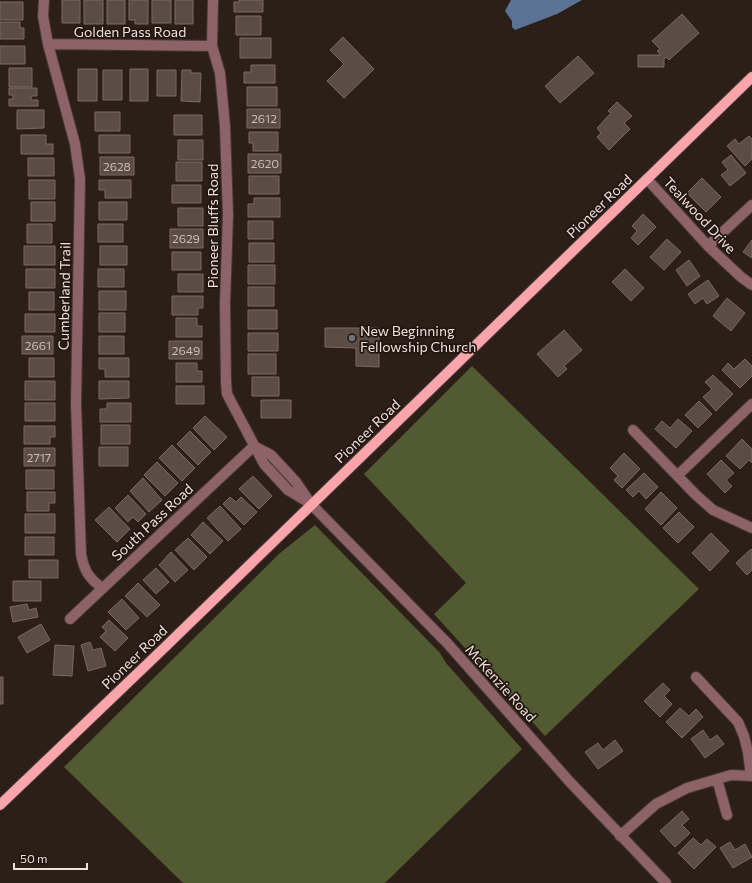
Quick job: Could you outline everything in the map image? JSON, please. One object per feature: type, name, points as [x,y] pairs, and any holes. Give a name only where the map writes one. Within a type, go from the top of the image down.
[{"type":"main road","name":"Pioneer Road","points":[[0,805],[752,78]]},
{"type":"street","name":"Cumberland Trail","points":[[44,0],[43,16],[48,44],[75,144],[80,179],[76,403],[81,554],[87,575],[102,588]]},
{"type":"street","name":"Pioneer Bluffs Road","points":[[213,0],[212,46],[220,73],[225,126],[228,215],[225,304],[226,382],[228,394],[231,404],[264,464],[288,490],[311,504]]},
{"type":"street","name":"Golden Pass Road","points":[[48,44],[212,46]]},
{"type":"street","name":"Tealwood Drive","points":[[647,179],[708,246],[740,278],[752,285]]},
{"type":"street","points":[[708,246],[752,205]]},
{"type":"street","points":[[678,475],[752,404]]},
{"type":"street","points":[[633,430],[696,495],[714,510],[752,528]]},
{"type":"street","name":"South Pass Road","points":[[70,619],[254,446]]},
{"type":"street","name":"McKenzie Road","points":[[311,504],[448,644],[568,781],[666,883]]},
{"type":"street","points":[[620,836],[656,804],[687,788],[731,775],[751,776],[748,752],[744,736],[738,722],[696,677]]},
{"type":"street","points":[[717,779],[727,815]]},
{"type":"green space","points":[[472,366],[699,589],[545,736],[434,614],[466,583],[364,474]]},
{"type":"green space","points":[[315,525],[440,653],[446,663],[522,749],[385,883],[183,883],[64,767],[280,553]]},
{"type":"water","points":[[511,0],[582,0],[557,14],[515,30],[512,27],[512,21],[505,11]]},
{"type":"building","points":[[62,0],[80,0],[80,23],[62,23]]},
{"type":"building","points":[[84,0],[103,0],[103,24],[84,24]]},
{"type":"building","points":[[107,0],[125,0],[125,24],[107,24]]},
{"type":"building","points":[[129,0],[148,0],[148,24],[135,24],[135,20],[129,20]]},
{"type":"building","points":[[152,0],[171,0],[171,23],[152,23]]},
{"type":"building","points":[[175,0],[193,0],[193,24],[175,24]]},
{"type":"building","points":[[239,0],[263,0],[263,12],[234,12],[234,2],[239,2]]},
{"type":"building","points":[[0,2],[23,2],[23,20],[0,20]]},
{"type":"building","points":[[682,14],[699,33],[669,60],[666,57],[664,59],[664,67],[638,67],[638,55],[661,55],[657,51],[660,49],[652,41]]},
{"type":"building","points":[[236,16],[261,16],[261,35],[236,35]]},
{"type":"building","points":[[0,22],[20,22],[20,28],[24,28],[24,39],[0,39]]},
{"type":"building","points":[[343,37],[374,69],[344,98],[327,81],[344,64],[330,50]]},
{"type":"building","points":[[240,38],[271,38],[271,58],[240,58]]},
{"type":"building","points":[[0,46],[25,46],[25,64],[0,64]]},
{"type":"building","points":[[578,56],[594,73],[560,103],[545,86]]},
{"type":"building","points":[[251,65],[275,65],[275,83],[244,83],[244,72],[251,72]]},
{"type":"building","points":[[9,68],[32,68],[32,87],[9,87]]},
{"type":"building","points":[[78,69],[97,69],[97,101],[78,101]]},
{"type":"building","points":[[130,69],[148,69],[148,101],[130,101]]},
{"type":"building","points":[[103,70],[122,70],[122,100],[103,100]]},
{"type":"building","points":[[157,70],[176,70],[176,96],[157,96]]},
{"type":"building","points":[[182,70],[191,70],[191,73],[201,73],[200,102],[181,101]]},
{"type":"building","points":[[247,87],[277,87],[277,106],[247,106]]},
{"type":"building","points":[[9,88],[37,88],[37,96],[31,96],[31,100],[38,100],[38,106],[9,106],[9,99],[13,99],[13,95],[9,95]]},
{"type":"building","points":[[617,102],[632,116],[624,123],[630,129],[609,150],[597,137],[601,133],[597,128],[611,113],[608,111]]},
{"type":"building","points":[[247,109],[280,109],[280,128],[247,128]]},
{"type":"building","points":[[17,110],[44,110],[44,128],[17,129]]},
{"type":"building","points":[[95,112],[120,112],[120,131],[95,131]]},
{"type":"building","points":[[174,115],[202,115],[202,135],[174,135]]},
{"type":"building","points":[[249,132],[278,132],[278,151],[253,151],[253,143],[249,143]]},
{"type":"building","points":[[21,135],[46,135],[46,144],[53,144],[53,154],[21,154]]},
{"type":"building","points":[[99,135],[130,135],[130,153],[99,153]]},
{"type":"building","points":[[749,136],[752,139],[752,159],[745,166],[727,146],[735,139],[739,144]]},
{"type":"building","points":[[178,140],[203,140],[203,160],[178,160]]},
{"type":"building","points":[[248,154],[281,154],[281,173],[248,173]]},
{"type":"building","points":[[731,155],[746,173],[730,186],[721,175],[728,170],[722,162]]},
{"type":"building","points":[[100,157],[134,157],[134,175],[100,175]]},
{"type":"building","points":[[28,158],[54,158],[54,176],[28,176]]},
{"type":"building","points":[[176,162],[202,162],[202,181],[176,181]]},
{"type":"building","points":[[249,176],[279,176],[279,194],[249,194]]},
{"type":"building","points":[[702,178],[721,197],[706,212],[687,193]]},
{"type":"building","points":[[29,180],[55,180],[55,199],[29,199]]},
{"type":"building","points":[[99,180],[131,180],[131,198],[105,198],[105,190],[99,190]]},
{"type":"building","points":[[172,185],[201,185],[201,203],[172,203]]},
{"type":"building","points":[[254,198],[280,198],[280,217],[248,217],[248,204],[254,204]]},
{"type":"building","points":[[31,202],[55,202],[55,221],[31,221]]},
{"type":"building","points":[[99,202],[127,202],[127,220],[99,220]]},
{"type":"building","points":[[178,208],[203,208],[203,226],[178,226]]},
{"type":"building","points":[[643,214],[656,227],[638,245],[631,238],[637,231],[632,226]]},
{"type":"building","points":[[248,221],[273,221],[273,239],[248,239]]},
{"type":"building","points":[[27,224],[52,224],[52,243],[27,243]]},
{"type":"building","points":[[98,224],[123,224],[123,242],[98,242]]},
{"type":"building","points":[[170,229],[203,229],[203,248],[170,248]]},
{"type":"building","points":[[667,239],[681,252],[664,270],[650,257]]},
{"type":"building","points":[[752,240],[752,258],[743,252]]},
{"type":"building","points":[[249,243],[274,243],[274,262],[249,262]]},
{"type":"building","points":[[24,246],[55,246],[55,265],[24,265]]},
{"type":"building","points":[[100,246],[127,246],[127,265],[100,265]]},
{"type":"building","points":[[172,252],[201,252],[201,270],[172,270]]},
{"type":"building","points":[[689,260],[700,276],[687,286],[676,270]]},
{"type":"building","points":[[248,265],[275,265],[275,284],[248,284]]},
{"type":"building","points":[[26,269],[55,269],[55,288],[26,288]]},
{"type":"building","points":[[98,269],[124,269],[124,287],[98,287]]},
{"type":"building","points":[[625,269],[644,288],[631,301],[612,282]]},
{"type":"building","points":[[178,274],[203,274],[203,292],[178,292]]},
{"type":"building","points":[[708,280],[719,296],[707,304],[703,298],[695,304],[688,294]]},
{"type":"building","points":[[248,287],[274,287],[274,306],[248,306]]},
{"type":"building","points":[[99,291],[126,291],[126,310],[99,310]]},
{"type":"building","points":[[29,292],[54,292],[54,310],[29,310]]},
{"type":"building","points":[[172,296],[203,296],[203,308],[198,308],[198,315],[172,315]]},
{"type":"building","points":[[727,298],[745,313],[731,331],[713,316]]},
{"type":"building","points":[[248,310],[277,310],[277,329],[248,329]]},
{"type":"building","points":[[99,313],[125,313],[125,332],[99,332]]},
{"type":"building","points":[[25,314],[55,314],[55,332],[25,332]]},
{"type":"building","points":[[176,318],[197,318],[197,326],[202,326],[202,337],[176,337]]},
{"type":"building","name":"New Beginning Fellowship Church","points":[[325,328],[379,328],[379,367],[356,366],[356,348],[325,347]]},
{"type":"building","points":[[564,330],[582,350],[564,366],[567,369],[558,377],[537,354]]},
{"type":"building","points":[[248,333],[278,333],[278,351],[248,351]]},
{"type":"building","points":[[22,336],[53,336],[53,354],[22,354]]},
{"type":"building","points":[[99,336],[124,336],[124,354],[99,354]]},
{"type":"building","points":[[169,341],[202,341],[202,359],[169,359]]},
{"type":"building","points":[[248,354],[276,354],[276,374],[248,374]]},
{"type":"building","points":[[29,358],[54,358],[54,377],[29,377]]},
{"type":"building","points":[[99,358],[129,358],[129,377],[105,377],[105,369],[99,369]]},
{"type":"building","points":[[745,359],[752,366],[752,376],[740,388],[722,370],[728,363],[734,369]]},
{"type":"building","points":[[176,363],[197,363],[197,371],[202,371],[202,382],[176,382]]},
{"type":"building","points":[[713,375],[733,394],[716,411],[703,397],[712,389],[705,382]]},
{"type":"building","points":[[252,377],[279,377],[279,396],[252,396]]},
{"type":"building","points":[[25,381],[55,381],[55,400],[25,400]]},
{"type":"building","points":[[99,381],[129,381],[129,398],[99,399]]},
{"type":"building","points":[[176,386],[204,386],[204,404],[176,404]]},
{"type":"building","points":[[261,400],[291,400],[291,418],[261,418]]},
{"type":"building","points":[[699,401],[712,414],[698,428],[685,415]]},
{"type":"building","points":[[25,403],[55,403],[55,421],[25,421]]},
{"type":"building","points":[[107,403],[131,403],[131,422],[100,422],[100,409],[107,409]]},
{"type":"building","points":[[205,416],[227,437],[214,450],[193,428]]},
{"type":"building","points":[[678,419],[692,431],[676,448],[655,429],[662,421],[670,428]]},
{"type":"building","points":[[101,425],[130,425],[130,444],[101,444]]},
{"type":"building","points":[[24,426],[55,426],[55,437],[50,437],[50,444],[24,444]]},
{"type":"building","points":[[190,431],[211,452],[198,465],[177,444]]},
{"type":"building","points":[[742,439],[752,449],[752,463],[749,460],[740,469],[726,456]]},
{"type":"building","points":[[172,445],[195,468],[182,481],[159,458]]},
{"type":"building","points":[[99,447],[128,447],[128,466],[99,466]]},
{"type":"building","points":[[24,448],[55,448],[55,466],[24,466]]},
{"type":"building","points":[[624,453],[640,469],[622,488],[614,480],[618,476],[610,468]]},
{"type":"building","points":[[721,460],[734,473],[726,480],[732,486],[725,493],[707,474]]},
{"type":"building","points":[[157,462],[178,483],[165,496],[144,475]]},
{"type":"building","points":[[26,470],[54,470],[54,489],[26,489]]},
{"type":"building","points":[[644,473],[658,487],[646,499],[639,491],[633,497],[626,490]]},
{"type":"building","points":[[253,476],[272,496],[259,509],[239,489]]},
{"type":"building","points":[[143,478],[162,500],[149,512],[130,491]]},
{"type":"building","points":[[27,492],[55,492],[55,503],[49,503],[49,511],[27,511]]},
{"type":"building","points":[[661,492],[677,508],[661,525],[645,509]]},
{"type":"building","points":[[128,495],[146,514],[138,522],[133,517],[128,522],[115,508]]},
{"type":"building","points":[[230,497],[236,502],[241,497],[257,512],[244,525],[223,504]]},
{"type":"building","points":[[220,506],[241,529],[228,541],[207,518]]},
{"type":"building","points":[[109,507],[130,529],[117,542],[95,520]]},
{"type":"building","points":[[679,512],[694,527],[678,543],[663,528]]},
{"type":"building","points":[[25,514],[55,514],[55,533],[25,533]]},
{"type":"building","points":[[203,522],[223,541],[210,554],[191,535]]},
{"type":"building","points":[[711,533],[729,551],[710,571],[692,553]]},
{"type":"building","points":[[25,537],[54,537],[54,555],[25,555]]},
{"type":"building","points":[[188,538],[207,557],[194,570],[175,550]]},
{"type":"building","points":[[751,549],[752,570],[747,575],[736,563]]},
{"type":"building","points":[[171,552],[188,570],[175,582],[159,565]]},
{"type":"building","points":[[29,560],[58,560],[58,578],[29,578]]},
{"type":"building","points":[[156,568],[169,582],[156,594],[143,580]]},
{"type":"building","points":[[13,581],[41,581],[41,601],[13,601]]},
{"type":"building","points":[[138,583],[160,605],[147,617],[125,596]]},
{"type":"building","points":[[122,599],[139,618],[126,630],[108,612]]},
{"type":"building","points":[[27,604],[29,610],[36,608],[38,617],[13,622],[10,607]]},
{"type":"building","points":[[109,620],[128,638],[115,651],[100,637],[106,631],[102,627]]},
{"type":"building","points":[[41,624],[50,640],[27,653],[18,637]]},
{"type":"building","points":[[90,642],[93,650],[101,648],[106,666],[88,671],[81,645]]},
{"type":"building","points":[[55,645],[74,646],[72,676],[53,675]]},
{"type":"building","points":[[0,677],[3,677],[3,704],[0,704]]},
{"type":"building","points":[[663,683],[670,690],[664,696],[672,704],[660,717],[644,701]]},
{"type":"building","points":[[680,708],[689,716],[696,709],[703,717],[682,738],[666,722]]},
{"type":"building","points":[[703,730],[710,740],[717,735],[724,744],[705,758],[691,739]]},
{"type":"building","points":[[615,740],[623,751],[598,769],[585,752],[598,743],[603,750]]},
{"type":"building","points":[[682,811],[689,819],[682,825],[690,833],[675,847],[660,831]]},
{"type":"building","points":[[693,838],[701,845],[707,839],[716,847],[694,869],[678,853]]},
{"type":"building","points":[[730,842],[735,850],[745,844],[752,857],[733,868],[720,848]]},
{"type":"place","name":"New Beginning Fellowship Church","points":[[352,338]]}]
